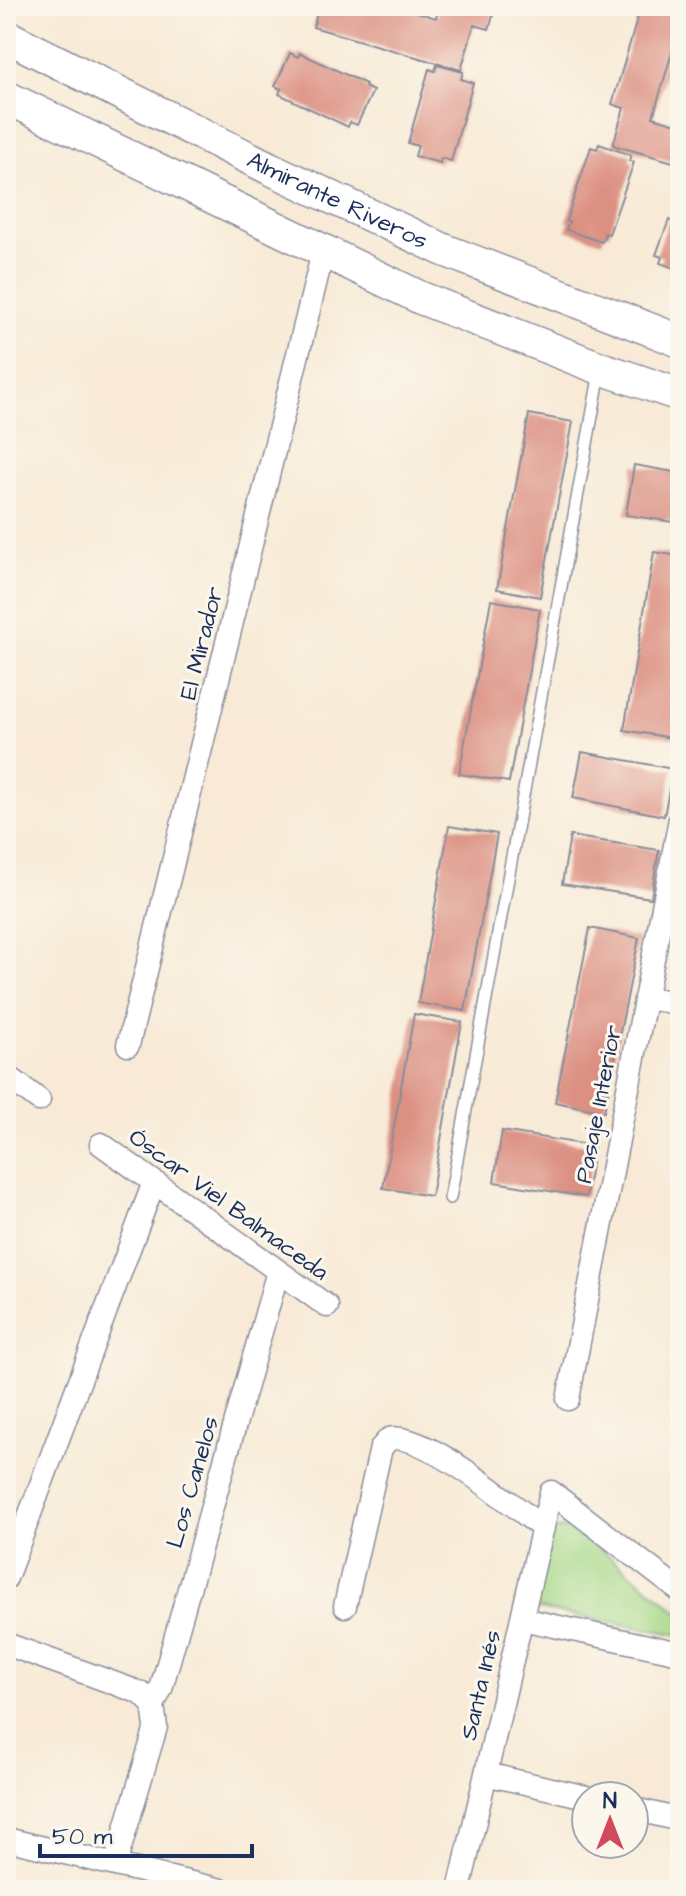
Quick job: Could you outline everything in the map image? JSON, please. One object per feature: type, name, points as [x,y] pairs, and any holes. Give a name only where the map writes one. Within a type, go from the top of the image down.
[{"type":"main road","name":"Almirante Riveros","points":[[6,36],[269,168],[444,250],[680,341]]},
{"type":"main road","points":[[6,97],[323,252],[444,307],[600,368],[674,393],[680,351]]},
{"type":"main road","points":[[230,207],[243,204],[269,168]]},
{"type":"street","name":"El Mirador","points":[[128,1045],[323,252]]},
{"type":"street","name":"Pasaje Interior","points":[[568,1399],[680,819]]},
{"type":"street","points":[[645,998],[680,1003]]},
{"type":"street","points":[[6,1075],[39,1100]]},
{"type":"street","name":"Óscar Viel Balmaceda","points":[[101,1144],[327,1306]]},
{"type":"street","points":[[6,1578],[154,1182]]},
{"type":"street","name":"Los Canelos","points":[[115,1865],[156,1727],[153,1705],[163,1680],[278,1271]]},
{"type":"street","points":[[345,1606],[381,1448],[389,1439],[403,1438],[460,1467],[543,1528]]},
{"type":"street","name":"Santa Inés","points":[[459,1890],[551,1492],[680,1591]]},
{"type":"street","points":[[522,1619],[680,1653]]},
{"type":"street","points":[[6,1644],[141,1693],[153,1705]]},
{"type":"street","points":[[486,1774],[570,1793]]},
{"type":"street","points":[[650,1813],[680,1820]]},
{"type":"street","points":[[6,1839],[221,1890]]},
{"type":"lane","points":[[450,1198],[600,368]]},
{"type":"green space","points":[[574,1528],[680,1613],[680,1635],[534,1608],[551,1529]]},
{"type":"building","points":[[319,6],[396,6],[436,18],[440,6],[496,6],[489,29],[474,25],[461,70],[313,27]]},
{"type":"building","points":[[641,6],[680,6],[680,25],[653,117],[680,125],[680,164],[613,145],[624,108],[612,104]]},
{"type":"building","points":[[290,53],[298,57],[300,53],[366,84],[365,87],[373,91],[357,125],[350,122],[348,127],[279,94],[281,89],[275,86]]},
{"type":"building","points":[[437,65],[463,72],[461,79],[473,83],[451,161],[441,158],[440,163],[415,156],[418,146],[408,143],[429,69],[435,71]]},
{"type":"building","points":[[599,144],[631,155],[629,161],[634,162],[609,234],[605,233],[602,242],[566,230],[569,222],[566,221],[591,147],[597,149]]},
{"type":"building","points":[[677,219],[680,220],[680,270],[660,263],[662,257],[656,255],[669,220],[676,223]]},
{"type":"building","points":[[529,414],[573,422],[540,597],[497,589]]},
{"type":"building","points":[[634,465],[680,473],[680,523],[626,515]]},
{"type":"building","points":[[654,552],[680,556],[678,739],[624,730]]},
{"type":"building","points":[[491,600],[540,609],[509,782],[459,774]]},
{"type":"building","points":[[582,752],[673,769],[664,816],[573,798]]},
{"type":"building","points":[[449,826],[497,834],[465,1011],[418,1003]]},
{"type":"building","points":[[570,836],[659,850],[651,898],[562,884]]},
{"type":"building","points":[[590,928],[639,938],[604,1112],[555,1102]]},
{"type":"building","points":[[414,1014],[462,1022],[431,1196],[383,1188]]},
{"type":"building","points":[[502,1131],[594,1146],[586,1197],[494,1182]]}]
